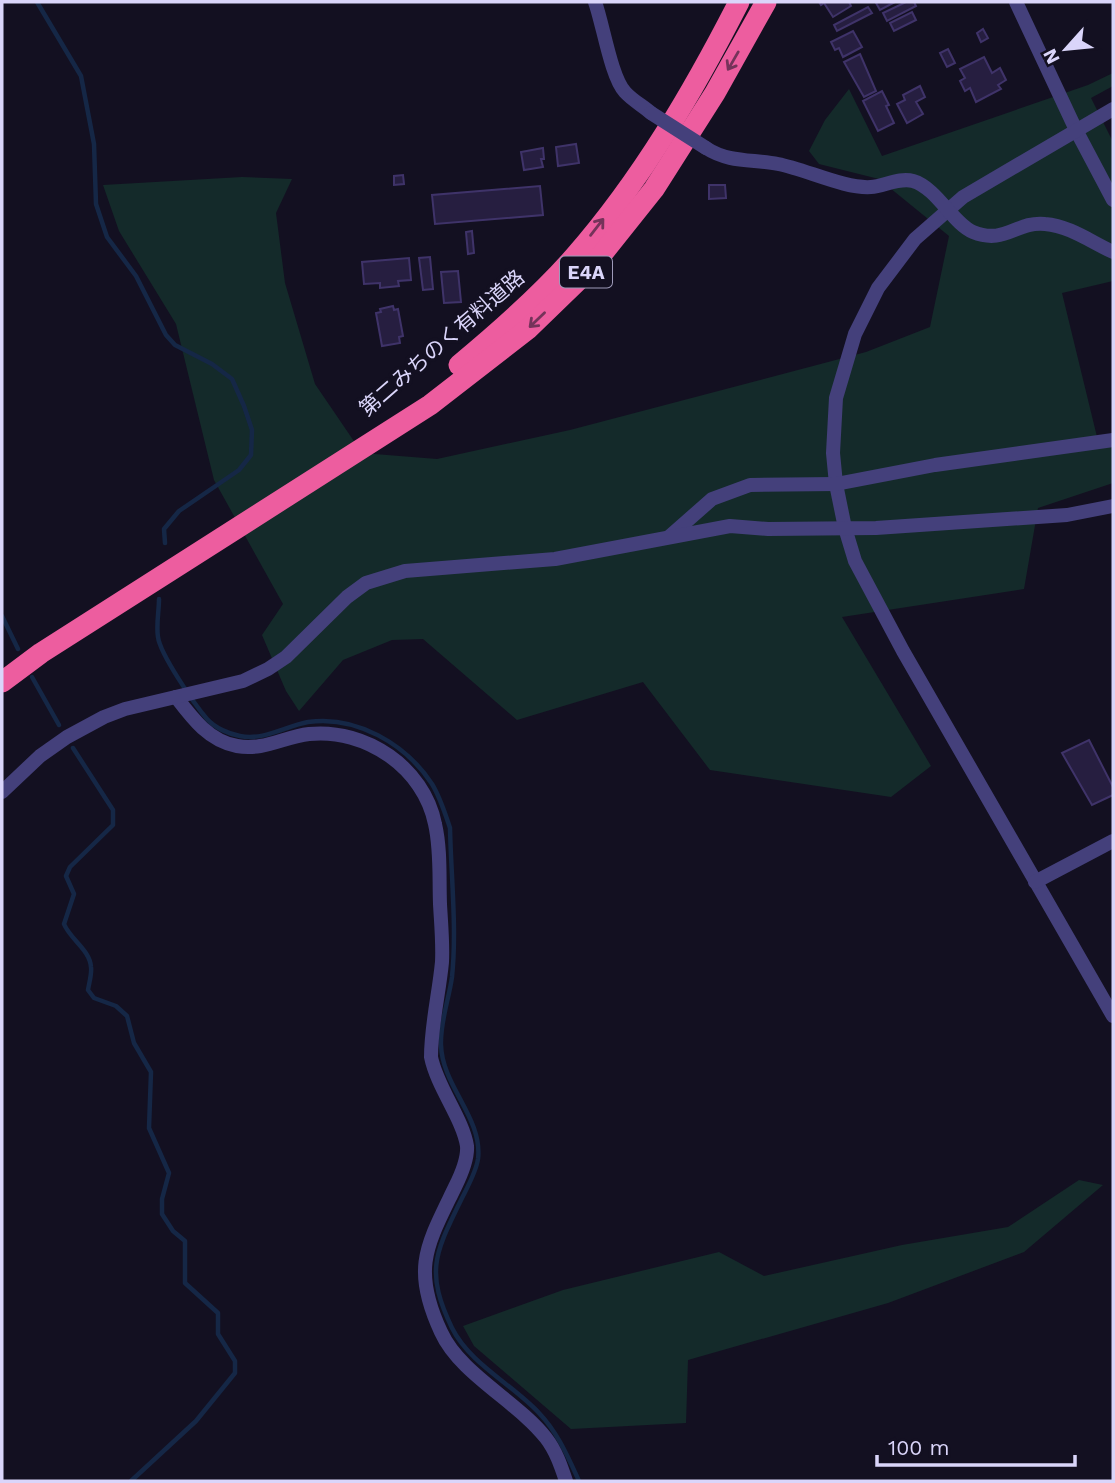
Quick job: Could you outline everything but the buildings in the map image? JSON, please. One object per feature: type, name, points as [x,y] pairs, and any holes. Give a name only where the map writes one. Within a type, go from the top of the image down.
[{"type":"highway","name":"第二みちのく有料道路","points":[[330,470],[505,326],[575,255],[640,174],[700,77],[739,2]]},
{"type":"highway","name":"第二みちのく有料道路","points":[[2,682],[53,646],[441,397],[528,329],[591,268],[654,189],[715,93],[766,2]]},
{"type":"street","points":[[595,2],[603,22],[616,76],[624,91],[651,113],[719,156],[778,164],[871,187],[912,180],[929,190],[971,232],[996,238],[1019,228],[1044,224],[1087,237],[1113,252]]},
{"type":"street","points":[[1016,2],[1076,130],[1113,200]]},
{"type":"street","points":[[1113,109],[963,197],[915,239],[886,278],[855,334],[836,398],[833,453],[836,484],[855,561],[903,651],[1113,1016]]},
{"type":"street","points":[[669,537],[712,499],[750,485],[836,484],[935,465],[1113,440]]},
{"type":"street","points":[[2,792],[40,756],[92,723],[125,709],[243,681],[277,663],[334,608],[366,583],[405,571],[555,559],[730,526],[768,529],[876,528],[1067,515],[1113,506]]},
{"type":"street","points":[[179,697],[190,716],[206,731],[221,741],[236,746],[254,748],[310,734],[331,734],[370,744],[405,769],[430,806],[436,825],[438,849],[442,961],[430,1057],[467,1147],[460,1178],[428,1243],[424,1282],[441,1332],[451,1351],[542,1433],[555,1452],[566,1481]]},
{"type":"street","points":[[1035,882],[1113,841]]},
{"type":"green space","points":[[1113,73],[1113,86],[1091,98],[1113,142],[1113,281],[1062,293],[1098,441],[1113,439],[1113,483],[1038,508],[1024,589],[842,617],[931,766],[891,797],[710,770],[643,682],[517,720],[423,639],[392,640],[343,660],[299,711],[286,691],[262,635],[283,604],[214,480],[176,324],[119,231],[103,185],[242,177],[292,179],[276,213],[285,283],[315,384],[362,453],[437,459],[570,430],[866,352],[930,327],[949,236],[879,179],[819,164],[809,151],[825,120],[849,89],[882,156],[1088,85]]},
{"type":"green space","points":[[1079,1180],[1103,1185],[1024,1252],[888,1303],[688,1360],[686,1423],[571,1429],[474,1346],[463,1326],[563,1290],[719,1252],[764,1276],[902,1245],[1008,1227]]},
{"type":"waterway","points":[[37,2],[81,76],[94,144],[96,204],[107,237],[136,276],[166,335],[175,345],[212,364],[232,379],[252,430],[251,455],[239,470],[179,511],[164,529],[165,543]]},
{"type":"waterway","points":[[159,599],[157,628],[160,645],[187,691],[214,725],[231,734],[249,737],[266,735],[308,722],[344,723],[361,728],[378,735],[408,756],[437,794],[450,828],[454,921],[452,977],[443,1019],[441,1045],[448,1074],[469,1116],[478,1144],[474,1174],[440,1248],[436,1276],[438,1291],[443,1308],[460,1341],[480,1363],[528,1402],[546,1421],[579,1481]]},
{"type":"waterway","points":[[2,616],[18,649]]},
{"type":"waterway","points":[[32,677],[59,725]]},
{"type":"waterway","points":[[73,748],[113,810],[113,825],[70,867],[66,876],[74,894],[64,924],[90,961],[88,990],[94,998],[116,1006],[127,1016],[134,1043],[151,1072],[149,1128],[169,1173],[162,1199],[162,1214],[173,1231],[185,1241],[185,1283],[218,1313],[218,1334],[235,1361],[235,1373],[196,1421],[131,1481]]}]
